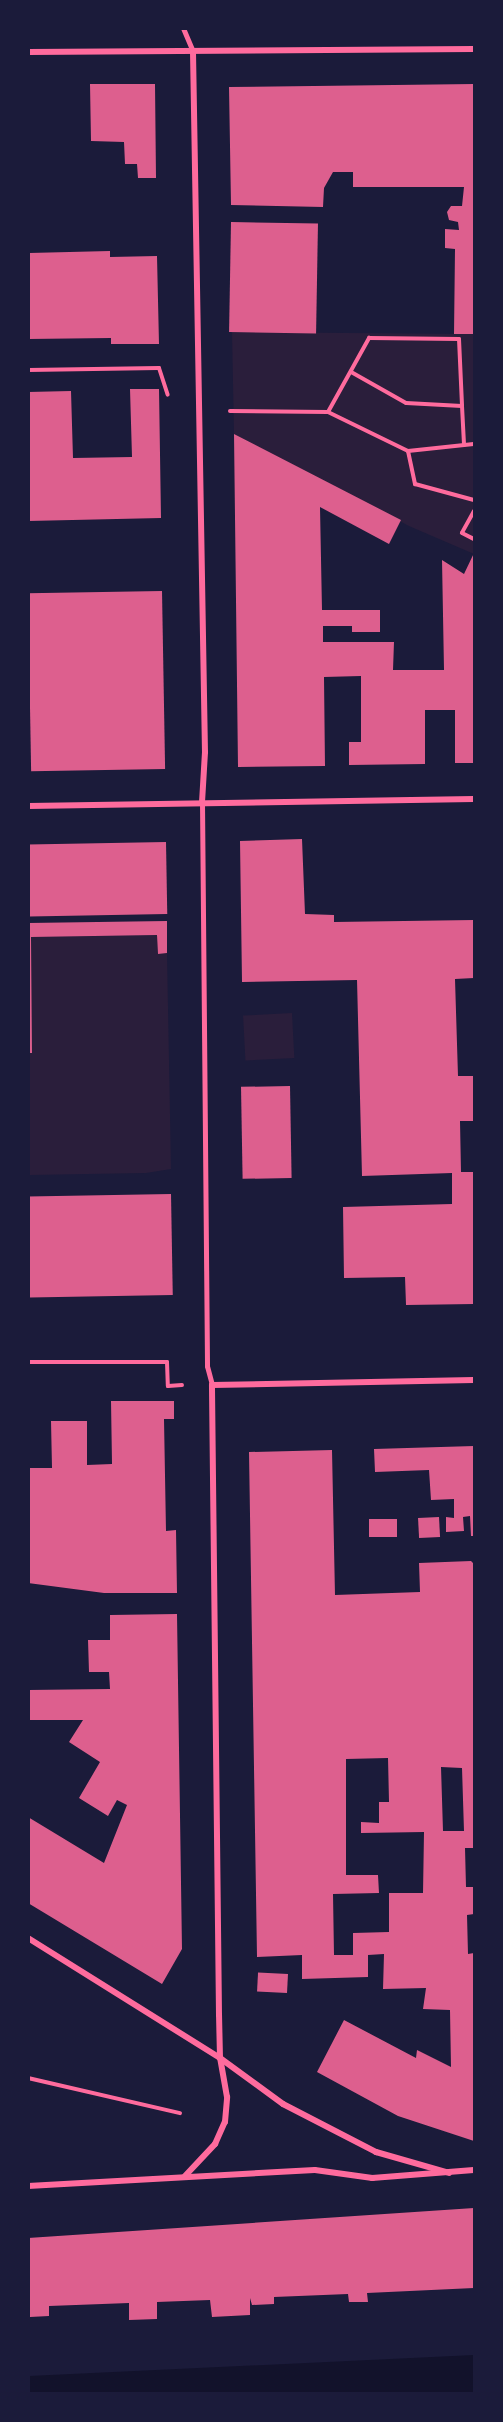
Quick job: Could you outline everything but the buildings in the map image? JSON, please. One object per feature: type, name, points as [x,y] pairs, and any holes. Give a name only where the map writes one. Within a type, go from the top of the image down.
[{"type":"street","points":[[183,28],[193,52],[205,752],[202,802],[207,1355],[212,1385],[220,2058],[227,2097],[225,2121],[215,2144],[185,2176]]},
{"type":"street","points":[[28,52],[474,49]]},
{"type":"street","points":[[28,806],[474,799]]},
{"type":"street","points":[[212,1385],[474,1380]]},
{"type":"street","points":[[28,1938],[220,2058],[283,2104],[376,2152],[449,2173]]},
{"type":"street","points":[[28,2186],[315,2170],[372,2178],[474,2170]]},
{"type":"path","points":[[328,412],[369,338],[459,339],[464,445]]},
{"type":"path","points":[[28,370],[159,368],[169,400]]},
{"type":"path","points":[[351,372],[406,403],[462,406]]},
{"type":"path","points":[[229,411],[328,412],[408,451],[474,444]]},
{"type":"path","points":[[408,451],[415,484],[474,501]]},
{"type":"path","points":[[474,511],[462,533],[474,539]]},
{"type":"path","points":[[28,1362],[167,1362],[168,1386],[212,1385]]},
{"type":"path","points":[[28,2078],[180,2113]]},
{"type":"shaded area","points":[[232,332],[474,334],[474,554],[409,526],[234,434]]},
{"type":"shaded area","points":[[157,935],[158,954],[167,953],[171,1169],[146,1173],[29,1175],[31,937]]},
{"type":"shaded area","points":[[292,1013],[294,1058],[245,1061],[243,1016]]},
{"type":"shaded area","points":[[474,2355],[474,2393],[29,2393],[29,2376]]}]
